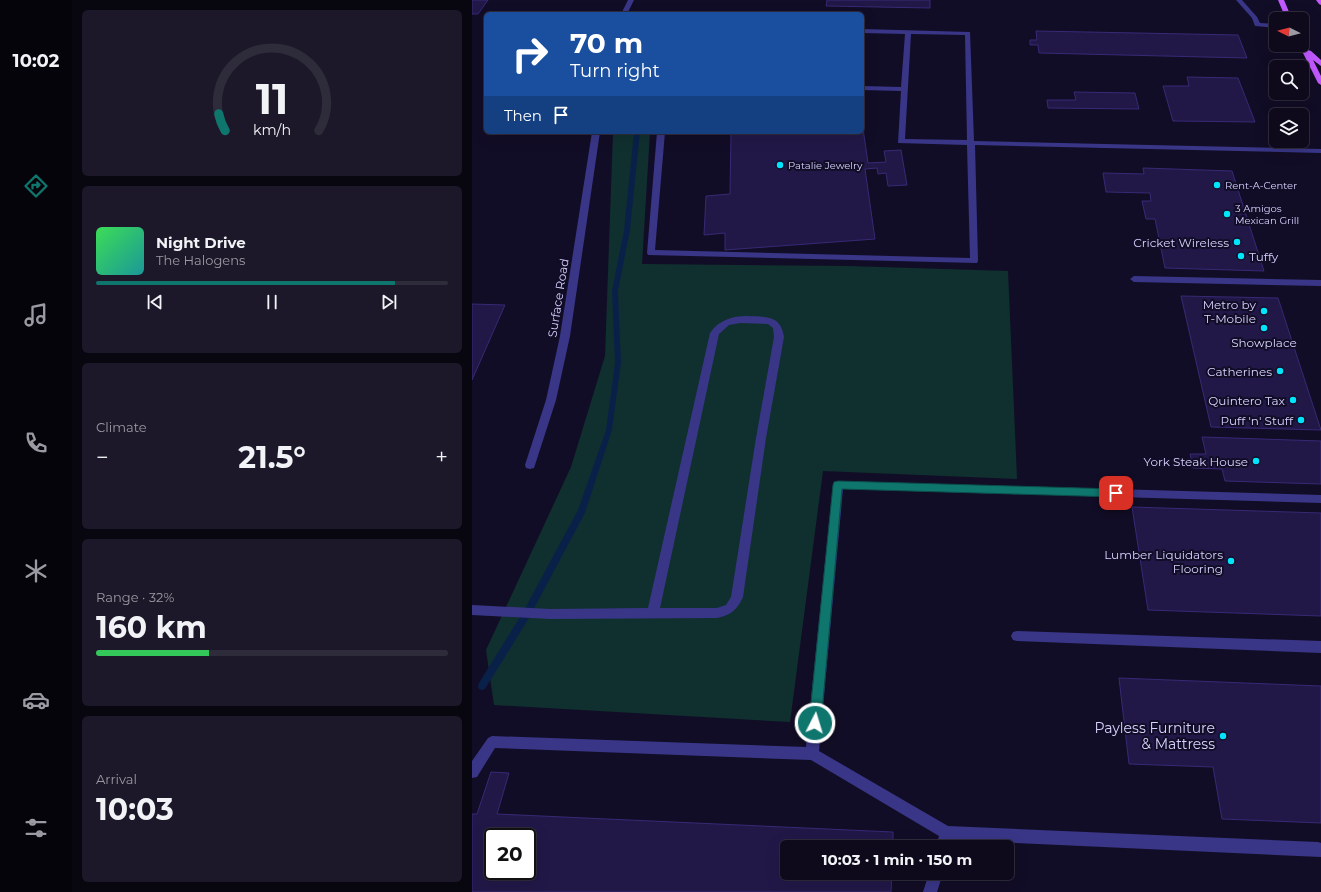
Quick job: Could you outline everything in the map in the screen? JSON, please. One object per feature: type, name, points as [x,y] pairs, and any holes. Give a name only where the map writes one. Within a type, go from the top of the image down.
[{"type":"main road","points":[[1281,0],[1287,12]]},
{"type":"main road","points":[[1319,0],[1321,4]]},
{"type":"main road","points":[[1306,52],[1321,83]]},
{"type":"main road","points":[[1309,52],[1321,64]]},
{"type":"street","points":[[625,12],[631,0]]},
{"type":"street","points":[[1239,0],[1255,18],[1257,25],[1269,26]]},
{"type":"street","points":[[661,134],[651,253],[974,261],[968,33],[864,31]]},
{"type":"street","points":[[908,32],[901,141],[1321,151]]},
{"type":"street","points":[[864,88],[904,89]]},
{"type":"street","name":"Surface Road","points":[[530,465],[550,400],[565,336],[596,134]]},
{"type":"street","points":[[1134,279],[1321,284]]},
{"type":"street","points":[[472,610],[550,614],[717,613],[728,611],[733,606],[737,597],[761,438],[779,338],[776,324],[770,321],[732,320],[718,328],[715,333],[654,613]]},
{"type":"street","points":[[812,754],[838,485],[1321,500]]},
{"type":"street","points":[[1017,636],[1321,647]]},
{"type":"street","points":[[472,772],[492,742],[812,754],[947,833],[1321,850]]},
{"type":"street","points":[[945,840],[947,833]]},
{"type":"street","points":[[930,892],[934,880]]},
{"type":"green space","points":[[613,134],[650,134],[642,264],[848,266],[1008,271],[1017,479],[823,471],[790,722],[494,705],[486,650],[571,467],[605,356]]},
{"type":"building","points":[[472,0],[488,0],[478,14],[472,14]]},
{"type":"building","points":[[827,0],[930,0],[930,8],[826,6]]},
{"type":"building","points":[[1036,31],[1238,35],[1247,58],[1039,53],[1038,45],[1030,45],[1030,40],[1037,40]]},
{"type":"building","points":[[1187,77],[1238,78],[1255,122],[1173,121],[1163,86],[1189,86]]},
{"type":"building","points":[[1074,92],[1135,93],[1139,109],[1048,108],[1047,100],[1076,100]]},
{"type":"building","points":[[731,134],[864,134],[868,163],[886,162],[884,151],[901,150],[907,185],[888,186],[886,173],[878,174],[877,168],[865,169],[875,239],[725,250],[725,233],[704,235],[706,196],[730,194]]},
{"type":"building","points":[[1143,168],[1232,171],[1264,271],[1165,268],[1155,219],[1146,219],[1142,201],[1151,201],[1150,193],[1106,192],[1103,173],[1144,174]]},
{"type":"building","points":[[1181,296],[1278,298],[1321,430],[1211,427]]},
{"type":"building","points":[[472,304],[505,305],[472,380]]},
{"type":"building","name":"York Steak House","points":[[1202,437],[1321,441],[1321,484],[1225,481],[1222,469],[1193,468],[1190,454],[1206,454]]},
{"type":"building","name":"Lumber Liquidators Flooring","points":[[1132,507],[1321,513],[1321,616],[1148,610]]},
{"type":"building","name":"Payless Furniture & Mattress","points":[[1119,678],[1321,686],[1321,823],[1222,819],[1213,767],[1129,764]]},
{"type":"building","points":[[491,772],[509,773],[497,814],[893,832],[893,840],[780,840],[780,880],[892,880],[891,892],[472,892],[472,814],[477,814]]},
{"type":"waterway","points":[[482,686],[526,615],[582,511],[609,430],[618,363],[615,291],[627,230],[637,134]]},
{"type":"place","name":"Patalie Jewelry","points":[[780,165]]},
{"type":"place","name":"Rent-A-Center","points":[[1217,185]]},
{"type":"place","name":"3 Amigos Mexican Grill","points":[[1227,214]]},
{"type":"place","name":"Cricket Wireless","points":[[1237,242]]},
{"type":"place","name":"Tuffy","points":[[1241,256]]},
{"type":"place","name":"Metro by T-Mobile","points":[[1264,311]]},
{"type":"place","name":"Showplace","points":[[1264,328]]},
{"type":"place","name":"Catherines","points":[[1280,371]]},
{"type":"place","name":"Quintero Tax","points":[[1293,400]]},
{"type":"place","name":"Puff 'n' Stuff","points":[[1301,420]]},
{"type":"place","name":"York Steak House","points":[[1256,461]]},
{"type":"place","name":"Lumber Liquidators Flooring","points":[[1231,561]]},
{"type":"place","name":"Payless Furniture & Mattress","points":[[1223,736]]},
{"type":"route","points":[[815,723],[838,485],[1116,493]]}]
